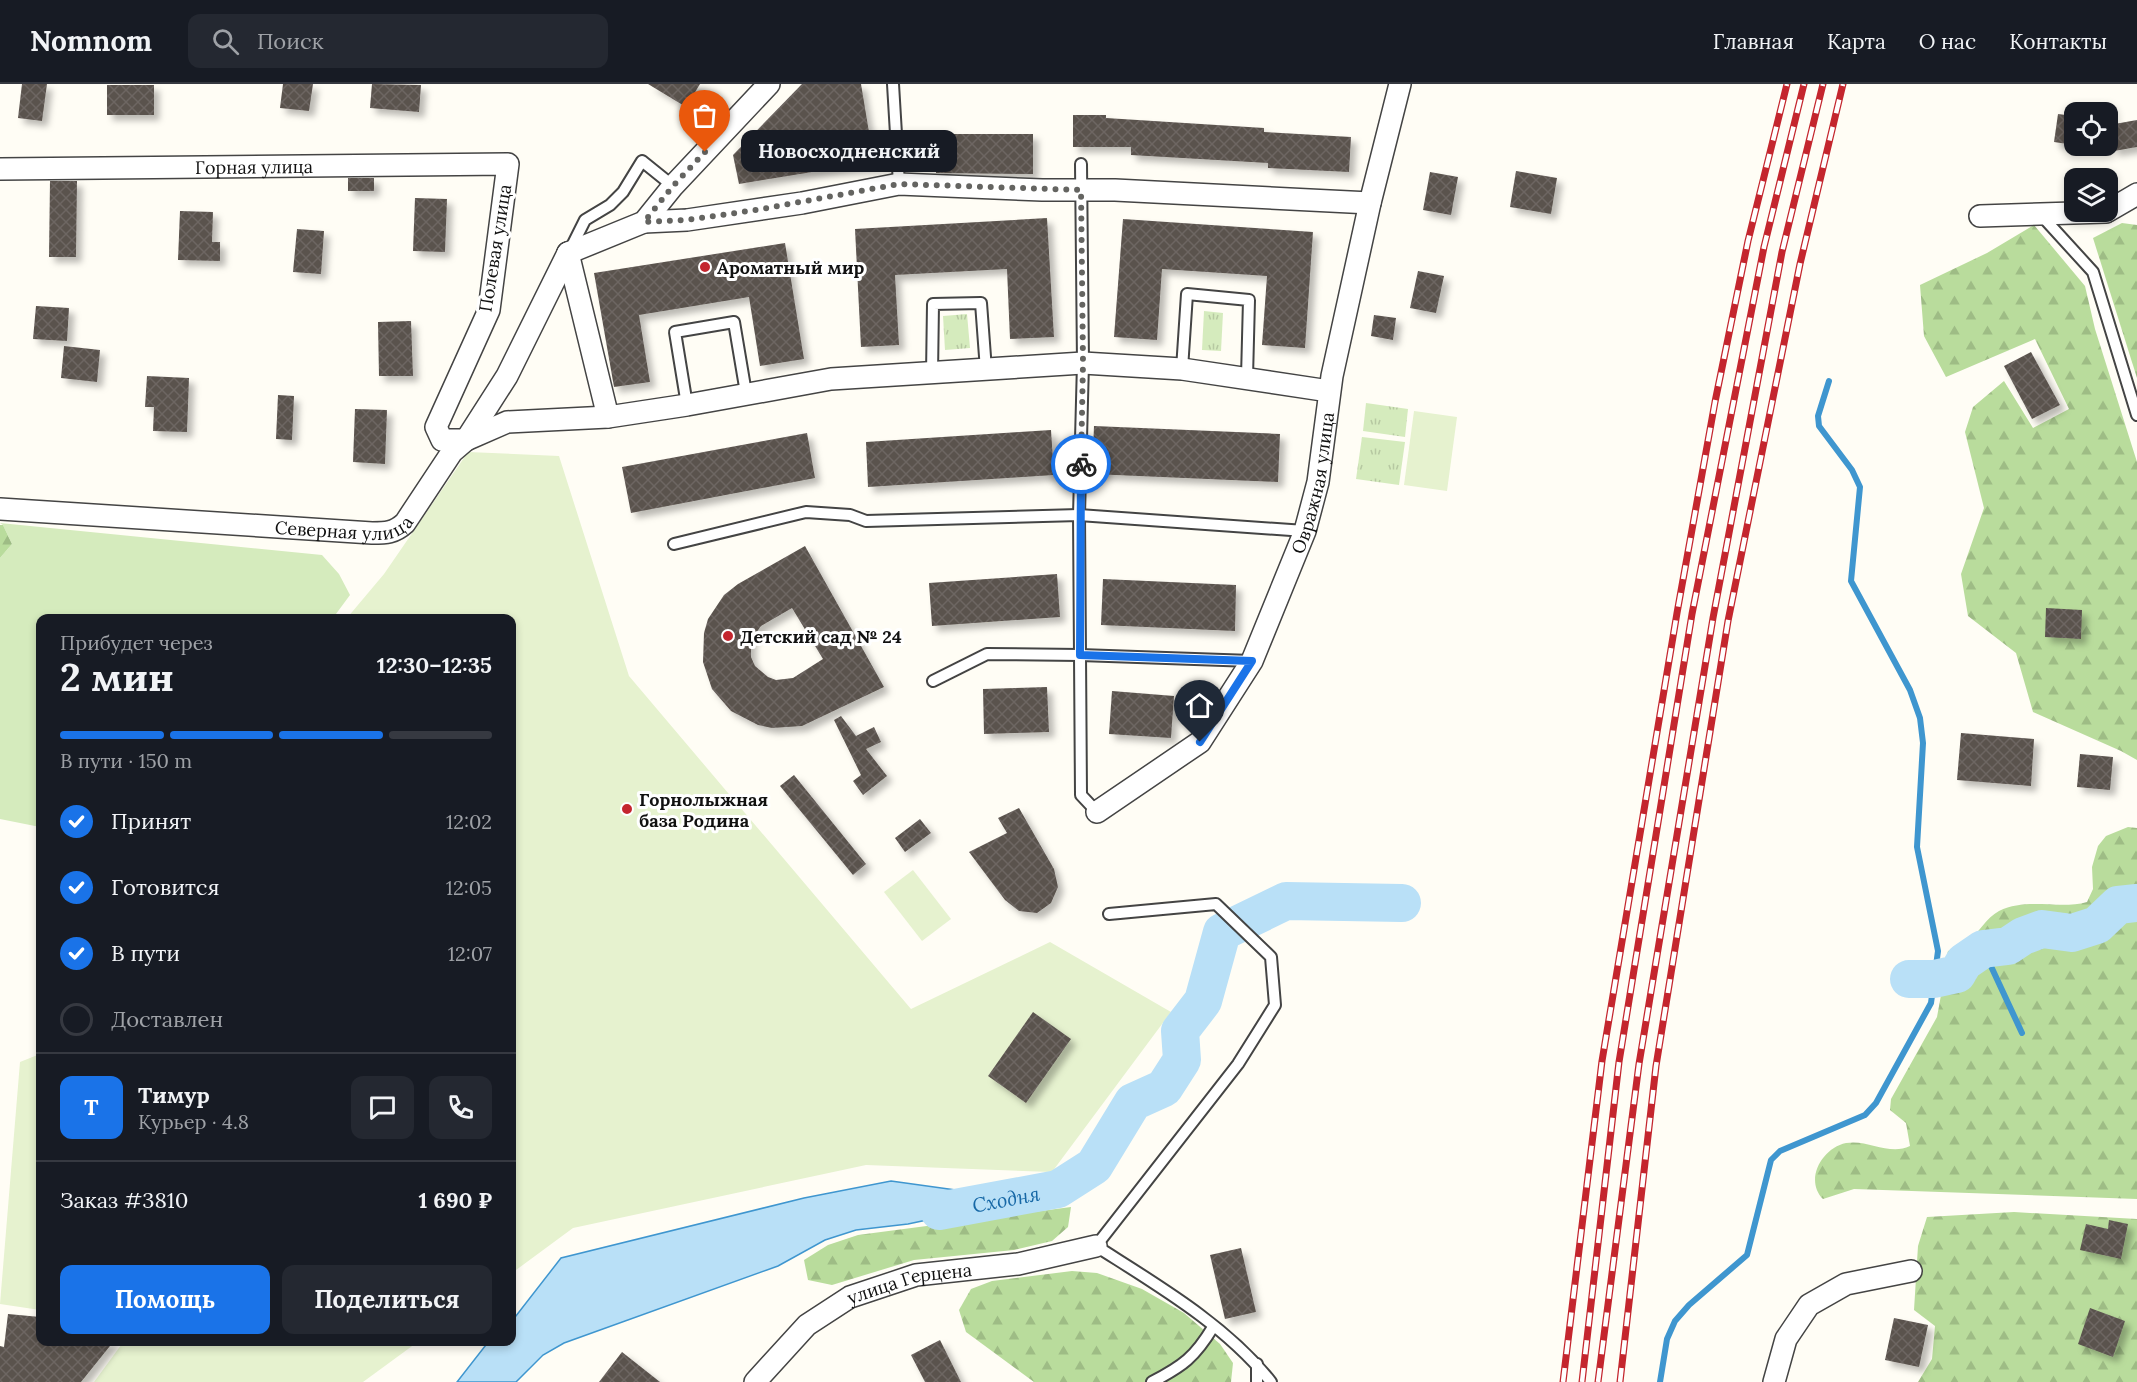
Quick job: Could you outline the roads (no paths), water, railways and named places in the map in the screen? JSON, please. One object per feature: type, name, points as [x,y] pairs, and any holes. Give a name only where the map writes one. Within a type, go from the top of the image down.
[{"type":"street","points":[[644,222],[673,186],[770,84]]},
{"type":"street","name":"Овражная улица","points":[[1097,812],[1200,742],[1252,661],[1305,531],[1318,482],[1329,391],[1370,203],[1400,84]]},
{"type":"street","name":"Горная улица","points":[[0,169],[508,164]]},
{"type":"street","name":"Полевая улица","points":[[466,440],[442,440],[436,427],[489,310],[508,164]]},
{"type":"street","points":[[608,417],[568,253],[644,222],[687,220],[756,210],[899,184],[1370,203]]},
{"type":"street","points":[[2118,205],[2137,194]]},
{"type":"street","points":[[1980,216],[2064,213]]},
{"type":"street","name":"Северная улица","points":[[0,509],[389,533],[397,530],[405,523],[452,452],[466,440],[507,376],[568,253]]},
{"type":"street","points":[[466,440],[507,422],[608,417],[831,379],[1083,363],[1182,369],[1329,391]]},
{"type":"street","name":"улица Герцена","points":[[755,1382],[807,1324],[850,1297],[916,1275],[1018,1264],[1096,1246]]},
{"type":"street","points":[[1774,1382],[1786,1339],[1809,1305],[1846,1284],[1911,1271]]},
{"type":"lane","points":[[893,84],[899,184]]},
{"type":"lane","points":[[568,253],[585,220],[610,206],[623,192],[642,161],[673,186]]},
{"type":"lane","points":[[1081,164],[1083,363],[1079,515],[1081,795],[1097,812]]},
{"type":"lane","points":[[2040,214],[2093,272],[2137,415]]},
{"type":"lane","points":[[1182,369],[1187,294],[1249,300],[1247,378]]},
{"type":"lane","points":[[932,374],[933,304],[981,303],[986,370]]},
{"type":"lane","points":[[687,405],[675,332],[734,322],[746,393]]},
{"type":"lane","points":[[674,544],[806,512],[850,515],[866,521],[1079,515],[1305,531]]},
{"type":"lane","points":[[933,681],[987,654],[1252,661]]},
{"type":"lane","points":[[1109,914],[1216,904],[1271,957],[1275,1005],[1238,1064],[1096,1246],[1184,1302],[1257,1364],[1271,1382]]},
{"type":"lane","points":[[1152,1382],[1182,1366],[1201,1347],[1213,1327]]},
{"type":"lane","points":[[1257,1364],[1257,1382]]},
{"type":"water","points":[[891,1181],[963,1191],[989,1202],[988,1207],[908,1224],[856,1230],[825,1240],[778,1266],[564,1343],[543,1355],[516,1382],[457,1382],[485,1346],[516,1346],[516,1316],[561,1258],[804,1198]]},
{"type":"waterway","points":[[1660,1382],[1667,1339],[1675,1321],[1689,1305],[1747,1255],[1771,1160],[1780,1151],[1865,1115],[1876,1103],[1931,1003],[1938,951],[1917,847],[1923,743],[1920,718],[1910,690],[1851,581],[1860,487],[1852,470],[1819,426],[1818,416],[1829,381]]},
{"type":"waterway","name":"Сходня","points":[[939,1211],[1058,1189],[1094,1166],[1133,1102],[1164,1088],[1182,1060],[1180,1031],[1203,1001],[1222,932],[1286,901],[1402,903]]},
{"type":"waterway","name":"Сходня","points":[[1909,979],[1934,979],[1957,974],[1964,962],[1983,949],[2008,946],[2023,936],[2042,929],[2072,933],[2097,925],[2118,905],[2137,903]]},
{"type":"waterway","points":[[1983,949],[2022,1033]]},
{"type":"railway","points":[[1563,1382],[1602,1061],[1677,613],[1715,402],[1748,241],[1787,84]]},
{"type":"railway","points":[[1582,1382],[1619,1062],[1692,614],[1764,247],[1804,84]]},
{"type":"railway","points":[[1598,1382],[1639,1064],[1713,618],[1782,252],[1823,84]]},
{"type":"railway","points":[[1620,1382],[1656,1066],[1728,621],[1800,264],[1843,84]]},
{"type":"place","name":"Новосходненский","points":[[705,152]]},
{"type":"place","name":"Ароматный мир","points":[[705,267]]},
{"type":"place","name":"Детский сад № 24","points":[[728,636]]},
{"type":"place","name":"Горнолыжная база Родина","points":[[627,809]]}]
